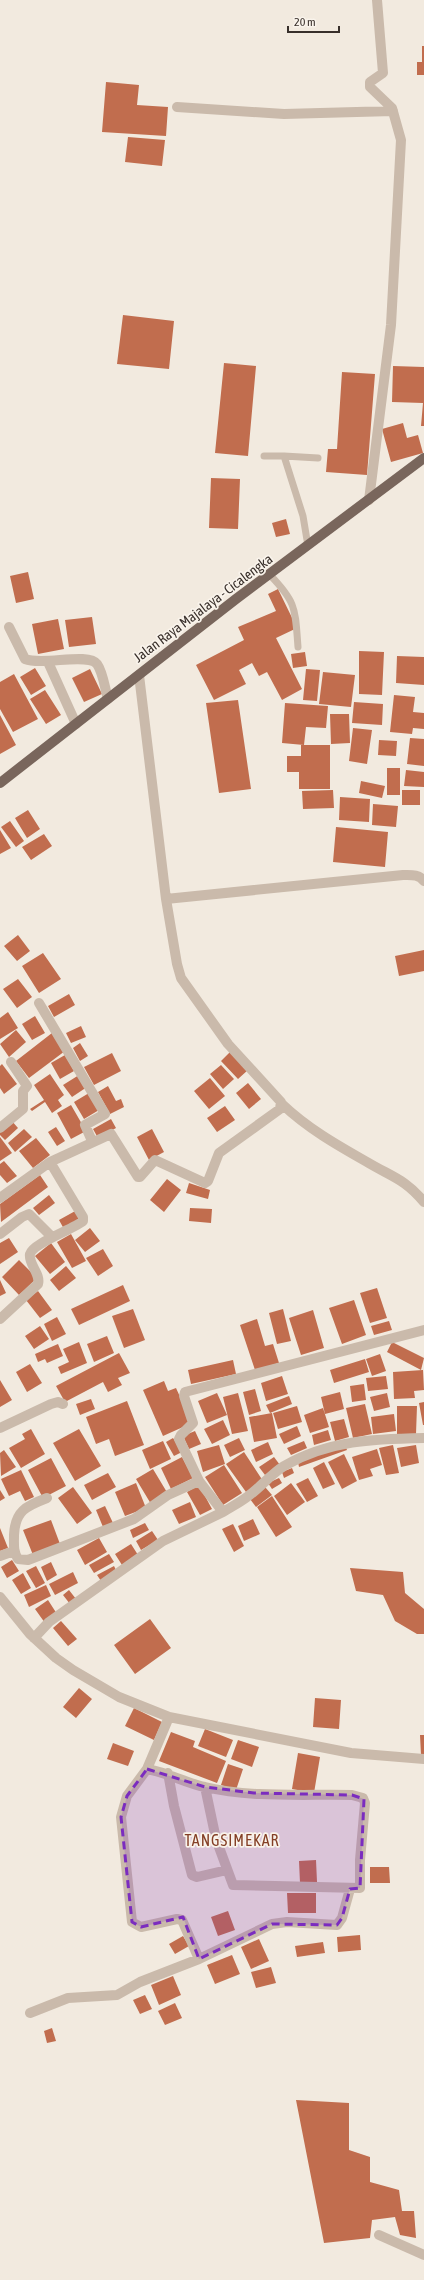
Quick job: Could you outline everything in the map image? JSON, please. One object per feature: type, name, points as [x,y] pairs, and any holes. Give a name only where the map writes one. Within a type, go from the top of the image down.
[{"type":"main road","name":"Jalan Raya Majalaya - Cicalengka","points":[[0,783],[270,574],[424,458]]},
{"type":"street","points":[[369,500],[391,325],[401,140],[393,111],[370,88],[370,82],[383,73],[377,0]]},
{"type":"street","points":[[177,107],[284,114],[393,111]]},
{"type":"street","points":[[9,628],[25,659],[33,662],[84,658],[92,660],[97,664],[108,699]]},
{"type":"street","points":[[48,662],[76,724]]},
{"type":"street","points":[[139,675],[166,899],[177,964],[181,978],[228,1044],[282,1104],[307,1126],[366,1162],[405,1182],[424,1202]]},
{"type":"street","points":[[166,899],[404,875],[416,875],[421,877],[424,881]]},
{"type":"street","points":[[39,1003],[105,1114],[85,1125],[92,1141]]},
{"type":"street","points":[[0,1128],[23,1110],[22,1091],[27,1086],[11,1062]]},
{"type":"street","points":[[0,1198],[50,1162],[109,1134],[113,1135],[138,1177],[140,1177],[155,1160],[205,1183],[208,1181],[219,1153],[280,1109],[282,1104]]},
{"type":"street","points":[[0,1319],[38,1284],[39,1279],[30,1254],[52,1237],[82,1222],[83,1218],[50,1162]]},
{"type":"street","points":[[0,1234],[24,1215],[29,1214],[52,1237]]},
{"type":"street","points":[[223,1512],[199,1481],[179,1439],[193,1423],[184,1396],[185,1392],[424,1330]]},
{"type":"street","points":[[0,1428],[51,1404],[58,1402],[63,1404]]},
{"type":"street","points":[[34,1638],[49,1622],[163,1541],[223,1512],[247,1497],[284,1466],[308,1454],[333,1445],[386,1438],[424,1438]]},
{"type":"street","points":[[47,1498],[26,1507],[18,1516],[14,1527],[14,1551],[18,1560],[24,1561],[134,1519],[168,1495],[199,1481]]},
{"type":"street","points":[[0,1556],[14,1551]]},
{"type":"street","points":[[0,1597],[34,1638],[56,1658],[95,1684],[119,1697],[169,1717],[351,1753],[424,1759]]},
{"type":"street","points":[[169,1717],[147,1769],[127,1796],[121,1817],[132,1922],[141,1927],[177,1919],[182,1920],[199,1959]]},
{"type":"street","points":[[147,1769],[168,1773],[205,1787],[254,1793],[352,1795],[363,1798],[365,1803],[360,1860],[360,1887],[358,1889],[350,1889],[235,1886],[232,1883],[216,1839],[205,1787]]},
{"type":"street","points":[[168,1773],[180,1832],[192,1875],[197,1877],[227,1870]]},
{"type":"street","points":[[30,2013],[68,1998],[117,1995],[140,1982],[199,1959],[272,1924],[288,1922],[337,1925],[342,1918],[350,1889]]},
{"type":"street","points":[[379,2235],[424,2255]]},
{"type":"lane","points":[[264,456],[318,458]]},
{"type":"lane","points":[[284,456],[303,516],[308,546]]},
{"type":"lane","points":[[270,574],[290,597],[294,606],[298,647]]},
{"type":"highlighted area","points":[[147,1769],[205,1787],[254,1793],[352,1795],[364,1799],[360,1888],[350,1889],[342,1918],[337,1925],[272,1924],[199,1959],[183,1917],[141,1927],[132,1922],[121,1817],[127,1796]]},
{"type":"building","points":[[422,46],[424,46],[424,75],[417,75],[417,62],[422,62]]},
{"type":"building","points":[[106,82],[139,85],[137,105],[168,107],[166,136],[102,132]]},
{"type":"building","points":[[128,137],[165,140],[162,166],[125,162]]},
{"type":"building","points":[[123,315],[174,321],[169,369],[117,364]]},
{"type":"building","points":[[224,363],[256,366],[248,456],[215,453]]},
{"type":"building","points":[[393,366],[424,367],[424,426],[421,426],[423,403],[392,402]]},
{"type":"building","points":[[342,372],[375,374],[367,475],[326,472],[328,449],[337,449]]},
{"type":"building","points":[[403,423],[407,438],[418,435],[423,453],[391,462],[382,429]]},
{"type":"building","points":[[211,478],[240,479],[238,529],[209,528]]},
{"type":"building","points":[[286,519],[290,534],[276,537],[272,523]]},
{"type":"building","points":[[28,572],[34,599],[16,603],[10,576]]},
{"type":"building","points":[[278,589],[297,628],[276,638],[302,689],[282,700],[267,672],[259,676],[252,663],[239,670],[246,684],[214,700],[196,665],[244,640],[238,627],[276,611],[268,594]]},
{"type":"building","points":[[92,617],[96,644],[69,647],[65,620]]},
{"type":"building","points":[[58,619],[64,649],[38,654],[32,624]]},
{"type":"building","points":[[359,651],[384,652],[382,695],[359,694]]},
{"type":"building","points":[[305,652],[307,666],[293,668],[291,654]]},
{"type":"building","points":[[397,656],[424,657],[424,685],[396,683]]},
{"type":"building","points":[[35,668],[46,686],[31,695],[20,677]]},
{"type":"building","points":[[90,669],[102,694],[84,702],[72,678]]},
{"type":"building","points":[[306,669],[320,670],[317,701],[303,700]]},
{"type":"building","points":[[323,672],[355,675],[351,707],[319,704]]},
{"type":"building","points":[[14,674],[38,719],[13,732],[0,709],[0,682]]},
{"type":"building","points":[[45,690],[61,715],[46,724],[30,699]]},
{"type":"building","points":[[394,695],[415,697],[413,712],[424,713],[424,729],[413,728],[412,734],[390,732]]},
{"type":"building","points":[[238,700],[251,789],[219,793],[206,703]]},
{"type":"building","points":[[354,702],[383,704],[382,725],[352,723]]},
{"type":"building","points":[[285,703],[328,706],[326,728],[306,727],[304,745],[282,743]]},
{"type":"building","points":[[330,714],[349,714],[350,743],[331,744]]},
{"type":"building","points":[[0,715],[16,745],[0,754]]},
{"type":"building","points":[[353,728],[372,730],[367,764],[349,761]]},
{"type":"building","points":[[410,738],[424,739],[424,766],[407,764]]},
{"type":"building","points":[[379,740],[397,741],[396,756],[378,755]]},
{"type":"building","points":[[301,745],[330,745],[330,789],[299,789],[299,772],[287,772],[287,756],[301,756]]},
{"type":"building","points":[[387,768],[400,768],[400,795],[387,795]]},
{"type":"building","points":[[406,770],[424,772],[424,787],[404,786]]},
{"type":"building","points":[[361,781],[385,786],[382,798],[359,793]]},
{"type":"building","points":[[333,790],[334,808],[303,809],[302,791]]},
{"type":"building","points":[[402,790],[420,790],[420,805],[402,805]]},
{"type":"building","points":[[340,797],[370,799],[369,822],[339,820]]},
{"type":"building","points":[[373,804],[398,806],[396,827],[372,825]]},
{"type":"building","points":[[28,810],[40,829],[27,838],[15,818]]},
{"type":"building","points":[[10,821],[24,841],[16,847],[1,827]]},
{"type":"building","points":[[336,827],[388,832],[385,867],[333,862]]},
{"type":"building","points":[[0,830],[11,848],[0,854]]},
{"type":"building","points":[[44,834],[52,846],[31,860],[22,847]]},
{"type":"building","points":[[18,935],[30,951],[17,961],[4,946]]},
{"type":"building","points":[[424,950],[424,971],[399,976],[395,956]]},
{"type":"building","points":[[43,953],[61,979],[39,993],[22,966]]},
{"type":"building","points":[[18,979],[32,997],[17,1008],[3,989]]},
{"type":"building","points":[[69,994],[75,1005],[54,1017],[48,1006]]},
{"type":"building","points":[[8,1012],[18,1028],[0,1039],[0,1018]]},
{"type":"building","points":[[35,1016],[45,1033],[32,1040],[22,1024]]},
{"type":"building","points":[[81,1026],[86,1037],[71,1043],[66,1033]]},
{"type":"building","points":[[16,1030],[26,1042],[9,1057],[0,1044]]},
{"type":"building","points":[[52,1033],[65,1051],[29,1078],[16,1061]]},
{"type":"building","points":[[80,1043],[88,1056],[80,1061],[73,1048]]},
{"type":"building","points":[[231,1051],[248,1070],[238,1079],[221,1061]]},
{"type":"building","points":[[112,1053],[121,1071],[94,1085],[84,1067]]},
{"type":"building","points":[[65,1055],[74,1071],[60,1079],[51,1063]]},
{"type":"building","points":[[2,1064],[17,1084],[4,1094],[0,1088],[0,1066]]},
{"type":"building","points":[[221,1065],[234,1079],[223,1089],[210,1074]]},
{"type":"building","points":[[50,1074],[64,1095],[58,1100],[62,1106],[52,1113],[45,1102],[32,1111],[30,1109],[44,1100],[34,1085]]},
{"type":"building","points":[[79,1075],[87,1087],[72,1097],[63,1085]]},
{"type":"building","points":[[210,1078],[225,1096],[209,1109],[194,1091]]},
{"type":"building","points":[[248,1083],[261,1099],[249,1109],[236,1093]]},
{"type":"building","points":[[108,1086],[116,1101],[121,1099],[124,1107],[110,1114],[98,1092]]},
{"type":"building","points":[[89,1093],[99,1110],[84,1119],[74,1102]]},
{"type":"building","points":[[71,1105],[86,1131],[71,1139],[57,1113]]},
{"type":"building","points":[[225,1106],[235,1120],[217,1132],[207,1118]]},
{"type":"building","points":[[111,1119],[116,1128],[98,1138],[93,1129]]},
{"type":"building","points":[[11,1120],[18,1128],[5,1140],[0,1135],[0,1131]]},
{"type":"building","points":[[56,1127],[65,1141],[57,1146],[48,1132]]},
{"type":"building","points":[[24,1129],[32,1137],[15,1152],[8,1143]]},
{"type":"building","points":[[152,1129],[164,1152],[149,1160],[137,1137]]},
{"type":"building","points":[[0,1137],[12,1153],[0,1161]]},
{"type":"building","points":[[36,1138],[50,1155],[33,1168],[19,1151]]},
{"type":"building","points":[[4,1161],[17,1176],[7,1183],[0,1175],[0,1164]]},
{"type":"building","points":[[40,1175],[48,1187],[1,1222],[0,1204]]},
{"type":"building","points":[[167,1179],[181,1190],[164,1212],[150,1200]]},
{"type":"building","points":[[189,1183],[210,1190],[208,1199],[186,1193]]},
{"type":"building","points":[[49,1195],[55,1203],[39,1215],[33,1208]]},
{"type":"building","points":[[190,1208],[212,1209],[211,1223],[189,1221]]},
{"type":"building","points":[[77,1210],[81,1218],[64,1229],[59,1220]]},
{"type":"building","points":[[90,1228],[100,1241],[85,1252],[75,1240]]},
{"type":"building","points":[[71,1234],[86,1261],[72,1268],[57,1242]]},
{"type":"building","points":[[9,1238],[18,1252],[0,1264],[0,1243]]},
{"type":"building","points":[[51,1243],[65,1262],[50,1274],[35,1256]]},
{"type":"building","points":[[103,1249],[113,1266],[98,1276],[86,1258]]},
{"type":"building","points":[[19,1260],[37,1278],[19,1295],[2,1277]]},
{"type":"building","points":[[66,1266],[76,1278],[59,1291],[50,1280]]},
{"type":"building","points":[[0,1280],[6,1293],[0,1296]]},
{"type":"building","points":[[123,1285],[130,1301],[79,1325],[71,1309]]},
{"type":"building","points":[[377,1288],[387,1318],[370,1323],[360,1293]]},
{"type":"building","points":[[38,1291],[52,1310],[40,1318],[26,1300]]},
{"type":"building","points":[[354,1300],[366,1335],[342,1344],[329,1308]]},
{"type":"building","points":[[133,1309],[145,1340],[124,1348],[112,1316]]},
{"type":"building","points":[[283,1309],[291,1341],[277,1344],[269,1313]]},
{"type":"building","points":[[313,1310],[324,1348],[301,1355],[289,1318]]},
{"type":"building","points":[[57,1317],[66,1334],[52,1341],[44,1324]]},
{"type":"building","points":[[257,1319],[265,1346],[273,1344],[279,1363],[255,1370],[240,1325]]},
{"type":"building","points":[[389,1321],[392,1330],[374,1335],[371,1326]]},
{"type":"building","points":[[40,1326],[49,1339],[34,1349],[25,1336]]},
{"type":"building","points":[[107,1336],[114,1353],[94,1362],[87,1344]]},
{"type":"building","points":[[79,1342],[87,1363],[61,1374],[58,1367],[69,1362],[63,1349]]},
{"type":"building","points":[[392,1342],[424,1358],[421,1370],[387,1352]]},
{"type":"building","points":[[58,1344],[63,1356],[47,1363],[45,1359],[38,1362],[35,1354]]},
{"type":"building","points":[[119,1353],[130,1373],[118,1378],[122,1385],[108,1392],[103,1382],[65,1402],[56,1386]]},
{"type":"building","points":[[380,1354],[386,1371],[372,1376],[366,1359]]},
{"type":"building","points":[[365,1359],[369,1372],[334,1383],[330,1370]]},
{"type":"building","points":[[233,1360],[236,1374],[191,1384],[188,1370]]},
{"type":"building","points":[[30,1364],[42,1383],[27,1392],[16,1372]]},
{"type":"building","points":[[423,1370],[424,1390],[414,1391],[415,1398],[394,1399],[393,1372]]},
{"type":"building","points":[[282,1376],[288,1394],[266,1401],[261,1383]]},
{"type":"building","points":[[386,1376],[388,1389],[368,1391],[366,1378]]},
{"type":"building","points":[[0,1380],[12,1400],[0,1407]]},
{"type":"building","points":[[164,1381],[168,1391],[176,1388],[192,1423],[163,1436],[143,1390]]},
{"type":"building","points":[[364,1384],[366,1400],[352,1402],[350,1386]]},
{"type":"building","points":[[255,1389],[261,1411],[249,1415],[243,1392]]},
{"type":"building","points":[[340,1392],[344,1409],[325,1414],[321,1397]]},
{"type":"building","points":[[217,1393],[227,1415],[207,1423],[198,1401]]},
{"type":"building","points":[[238,1393],[248,1431],[232,1434],[223,1397]]},
{"type":"building","points":[[387,1393],[390,1407],[374,1411],[370,1397]]},
{"type":"building","points":[[289,1396],[292,1404],[270,1413],[266,1405]]},
{"type":"building","points":[[91,1399],[95,1409],[80,1415],[76,1404]]},
{"type":"building","points":[[127,1401],[144,1445],[115,1456],[109,1439],[96,1444],[86,1417]]},
{"type":"building","points":[[424,1402],[424,1425],[423,1425],[419,1403]]},
{"type":"building","points":[[365,1404],[372,1434],[353,1438],[346,1408]]},
{"type":"building","points":[[297,1406],[302,1422],[278,1429],[273,1413]]},
{"type":"building","points":[[397,1406],[417,1406],[416,1434],[397,1434]]},
{"type":"building","points":[[323,1408],[329,1427],[310,1433],[304,1415]]},
{"type":"building","points":[[272,1413],[277,1438],[254,1442],[249,1417]]},
{"type":"building","points":[[394,1414],[396,1431],[373,1434],[371,1417]]},
{"type":"building","points":[[344,1419],[349,1437],[335,1441],[330,1422]]},
{"type":"building","points":[[223,1420],[230,1435],[212,1444],[204,1429]]},
{"type":"building","points":[[297,1426],[301,1436],[284,1444],[279,1434]]},
{"type":"building","points":[[31,1429],[45,1454],[21,1468],[9,1448],[25,1439],[22,1434]]},
{"type":"building","points":[[79,1429],[101,1466],[75,1481],[53,1443]]},
{"type":"building","points":[[328,1430],[331,1440],[314,1445],[312,1435]]},
{"type":"building","points":[[195,1431],[201,1444],[189,1449],[183,1436]]},
{"type":"building","points":[[173,1438],[182,1452],[174,1456],[166,1442]]},
{"type":"building","points":[[239,1438],[245,1450],[230,1457],[224,1445]]},
{"type":"building","points":[[163,1441],[171,1459],[150,1469],[142,1450]]},
{"type":"building","points":[[304,1441],[307,1448],[291,1455],[287,1448]]},
{"type":"building","points":[[268,1442],[273,1454],[256,1462],[251,1450]]},
{"type":"building","points":[[219,1445],[225,1464],[203,1472],[197,1451]]},
{"type":"building","points":[[345,1445],[347,1450],[299,1467],[298,1462]]},
{"type":"building","points":[[393,1445],[399,1473],[386,1475],[379,1448]]},
{"type":"building","points":[[416,1445],[419,1463],[401,1467],[397,1448]]},
{"type":"building","points":[[377,1449],[382,1465],[370,1469],[373,1476],[359,1480],[352,1457]]},
{"type":"building","points":[[4,1450],[16,1467],[1,1476],[0,1453]]},
{"type":"building","points":[[244,1452],[263,1481],[246,1492],[226,1464]]},
{"type":"building","points":[[344,1454],[357,1481],[342,1489],[328,1462]]},
{"type":"building","points":[[182,1457],[193,1478],[171,1489],[161,1468]]},
{"type":"building","points":[[274,1457],[280,1465],[265,1475],[259,1467]]},
{"type":"building","points":[[51,1458],[66,1486],[43,1498],[28,1470]]},
{"type":"building","points":[[324,1462],[335,1484],[323,1489],[313,1468]]},
{"type":"building","points":[[224,1465],[242,1493],[223,1505],[205,1477]]},
{"type":"building","points":[[292,1468],[294,1473],[284,1478],[282,1472]]},
{"type":"building","points":[[153,1469],[168,1494],[151,1504],[136,1479]]},
{"type":"building","points":[[21,1470],[34,1497],[25,1501],[20,1491],[9,1496],[1,1479]]},
{"type":"building","points":[[108,1473],[116,1487],[92,1500],[84,1485]]},
{"type":"building","points":[[279,1478],[282,1483],[272,1489],[268,1483]]},
{"type":"building","points":[[308,1478],[318,1496],[307,1502],[296,1484]]},
{"type":"building","points":[[136,1483],[146,1508],[125,1516],[115,1492]]},
{"type":"building","points":[[291,1483],[305,1502],[287,1515],[274,1496]]},
{"type":"building","points":[[199,1485],[212,1509],[200,1515],[187,1492]]},
{"type":"building","points":[[73,1487],[92,1513],[77,1524],[58,1498]]},
{"type":"building","points":[[265,1487],[272,1495],[256,1507],[250,1499]]},
{"type":"building","points":[[0,1490],[5,1498],[0,1501]]},
{"type":"building","points":[[272,1496],[292,1527],[276,1537],[257,1507]]},
{"type":"building","points":[[190,1502],[196,1517],[179,1524],[172,1510]]},
{"type":"building","points":[[105,1506],[113,1523],[103,1527],[96,1510]]},
{"type":"building","points":[[253,1519],[260,1534],[244,1541],[238,1526]]},
{"type":"building","points":[[51,1520],[60,1544],[33,1555],[23,1530]]},
{"type":"building","points":[[145,1523],[149,1530],[133,1538],[130,1530]]},
{"type":"building","points":[[233,1524],[244,1546],[234,1552],[222,1529]]},
{"type":"building","points":[[0,1528],[8,1548],[0,1551]]},
{"type":"building","points":[[152,1531],[158,1540],[141,1550],[136,1541]]},
{"type":"building","points":[[99,1538],[107,1552],[85,1565],[77,1550]]},
{"type":"building","points":[[131,1544],[138,1555],[122,1565],[115,1554]]},
{"type":"building","points":[[109,1554],[114,1562],[94,1573],[89,1565]]},
{"type":"building","points":[[12,1560],[19,1571],[7,1578],[1,1567]]},
{"type":"building","points":[[51,1562],[57,1575],[47,1581],[41,1567]]},
{"type":"building","points":[[36,1566],[45,1583],[36,1588],[26,1571]]},
{"type":"building","points":[[114,1566],[117,1572],[101,1581],[97,1575]]},
{"type":"building","points":[[350,1568],[403,1572],[405,1593],[424,1609],[424,1634],[417,1634],[395,1621],[383,1595],[356,1591]]},
{"type":"building","points":[[73,1572],[78,1583],[55,1595],[49,1584]]},
{"type":"building","points":[[23,1573],[31,1588],[21,1594],[12,1580]]},
{"type":"building","points":[[46,1585],[51,1596],[29,1607],[24,1595]]},
{"type":"building","points":[[69,1590],[76,1599],[70,1604],[63,1595]]},
{"type":"building","points":[[48,1600],[57,1614],[45,1623],[35,1609]]},
{"type":"building","points":[[150,1619],[171,1648],[135,1674],[114,1645]]},
{"type":"building","points":[[61,1621],[77,1639],[68,1646],[53,1628]]},
{"type":"building","points":[[79,1688],[92,1699],[76,1718],[63,1707]]},
{"type":"building","points":[[315,1698],[341,1700],[339,1729],[313,1727]]},
{"type":"building","points":[[134,1708],[162,1722],[154,1740],[125,1726]]},
{"type":"building","points":[[205,1729],[233,1740],[226,1757],[198,1746]]},
{"type":"building","points":[[171,1732],[195,1741],[193,1747],[226,1761],[217,1783],[159,1761]]},
{"type":"building","points":[[420,1735],[424,1735],[424,1755],[421,1755]]},
{"type":"building","points":[[238,1740],[259,1747],[252,1767],[231,1759]]},
{"type":"building","points":[[113,1743],[134,1751],[128,1766],[107,1759]]},
{"type":"building","points":[[298,1753],[320,1757],[314,1793],[292,1789]]},
{"type":"building","points":[[228,1764],[243,1769],[236,1790],[221,1785]]},
{"type":"building","points":[[316,1860],[317,1882],[300,1883],[299,1861]]},
{"type":"building","points":[[370,1867],[389,1867],[390,1883],[370,1883]]},
{"type":"building","points":[[287,1893],[316,1893],[316,1913],[288,1913]]},
{"type":"building","points":[[228,1911],[235,1930],[218,1936],[211,1917]]},
{"type":"building","points":[[360,1935],[361,1950],[338,1952],[337,1937]]},
{"type":"building","points":[[183,1936],[189,1946],[175,1954],[169,1944]]},
{"type":"building","points":[[259,1939],[269,1961],[251,1969],[241,1947]]},
{"type":"building","points":[[323,1942],[325,1953],[297,1957],[295,1946]]},
{"type":"building","points":[[232,1955],[240,1974],[215,1984],[207,1965]]},
{"type":"building","points":[[271,1967],[276,1983],[256,1988],[251,1972]]},
{"type":"building","points":[[173,1976],[181,1995],[159,2005],[151,1985]]},
{"type":"building","points":[[145,1995],[152,2009],[140,2014],[133,2000]]},
{"type":"building","points":[[175,2003],[182,2018],[165,2025],[158,2011]]},
{"type":"building","points":[[52,2028],[56,2041],[47,2043],[44,2031]]},
{"type":"building","points":[[296,2100],[349,2103],[349,2150],[370,2157],[370,2182],[399,2190],[402,2211],[414,2211],[416,2238],[400,2235],[395,2217],[372,2220],[370,2238],[324,2243]]},
{"type":"district","name":"TANGSIMEKAR","points":[[232,1840]]}]
